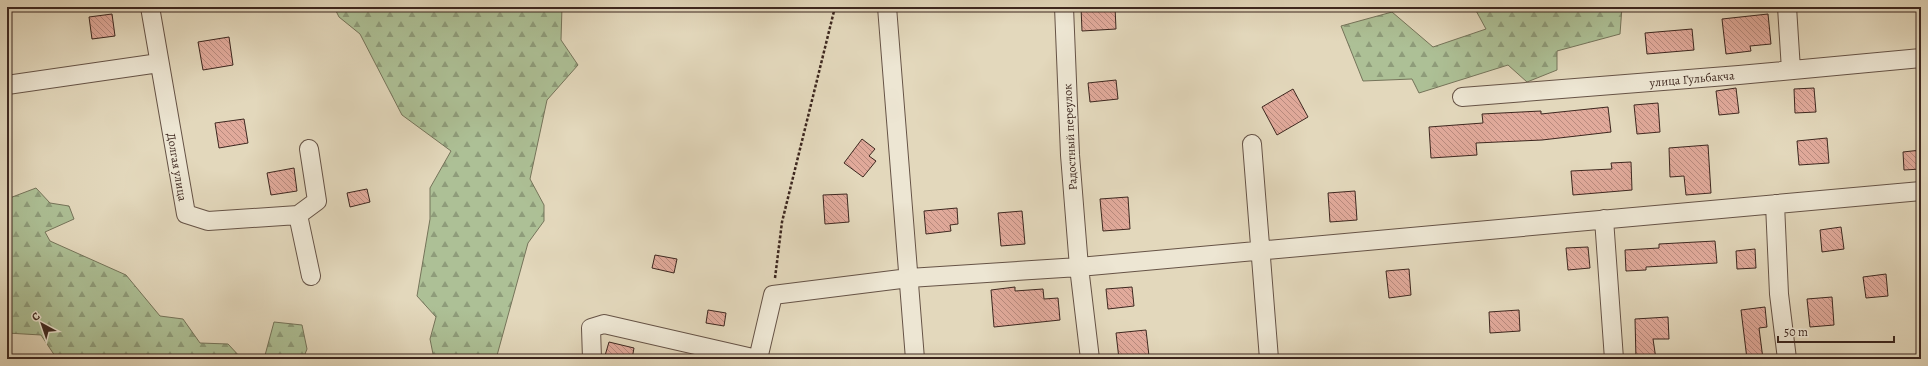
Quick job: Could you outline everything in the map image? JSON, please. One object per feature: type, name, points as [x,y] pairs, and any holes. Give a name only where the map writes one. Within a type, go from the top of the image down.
[{"type":"street","name":"Долгая улица","points":[[150,7],[186,214],[208,221],[298,215]]},
{"type":"street","points":[[887,7],[915,359]]},
{"type":"street","name":"Радостный переулок","points":[[1064,7],[1070,155],[1079,267],[1090,359]]},
{"type":"street","points":[[1787,7],[1791,70]]},
{"type":"street","name":"улица Гульбакча","points":[[1462,97],[1921,58]]},
{"type":"street","points":[[7,85],[159,63]]},
{"type":"street","points":[[1252,144],[1269,359]]},
{"type":"street","points":[[309,149],[317,201],[298,215],[311,276]]},
{"type":"street","points":[[592,359],[591,328],[604,324],[758,359],[773,295],[909,278],[1079,267],[1921,191]]},
{"type":"street","points":[[1775,204],[1779,294],[1787,359]]},
{"type":"street","points":[[1604,219],[1614,359]]},
{"type":"path","points":[[773,295],[782,222],[835,7]]},
{"type":"green space","points":[[334,7],[562,7],[561,40],[578,65],[547,100],[530,179],[544,205],[544,221],[528,243],[496,359],[434,359],[430,339],[436,317],[417,296],[430,219],[430,188],[451,151],[402,115],[360,34],[339,17]]},
{"type":"green space","points":[[1474,7],[1622,7],[1620,34],[1557,51],[1557,70],[1527,82],[1508,65],[1419,93],[1412,79],[1363,81],[1341,26],[1392,12],[1433,47],[1486,29]]},
{"type":"green space","points":[[36,188],[50,203],[69,206],[74,219],[45,232],[50,241],[126,275],[160,316],[183,319],[200,343],[228,344],[242,359],[57,359],[41,335],[7,333],[7,199]]},
{"type":"green space","points":[[274,322],[302,325],[307,349],[303,359],[264,359]]},
{"type":"building","points":[[1081,7],[1115,7],[1116,29],[1082,31]]},
{"type":"building","points":[[112,14],[115,36],[92,39],[89,17]]},
{"type":"building","points":[[1768,14],[1771,44],[1750,46],[1751,51],[1726,54],[1722,19]]},
{"type":"building","points":[[1692,29],[1694,50],[1647,54],[1645,33]]},
{"type":"building","points":[[229,37],[233,65],[203,70],[198,42]]},
{"type":"building","points":[[1116,80],[1118,99],[1090,102],[1088,83]]},
{"type":"building","points":[[1736,88],[1739,113],[1719,115],[1716,91]]},
{"type":"building","points":[[1814,88],[1816,112],[1795,113],[1794,89]]},
{"type":"building","points":[[1293,89],[1308,117],[1277,135],[1262,107]]},
{"type":"building","points":[[1658,103],[1660,132],[1637,134],[1634,105]]},
{"type":"building","points":[[1608,107],[1611,132],[1542,140],[1476,143],[1477,155],[1431,158],[1429,127],[1483,123],[1482,114],[1541,111],[1541,114]]},
{"type":"building","points":[[244,119],[248,143],[219,148],[215,123]]},
{"type":"building","points":[[1827,138],[1829,163],[1799,165],[1797,141]]},
{"type":"building","points":[[862,139],[875,149],[869,156],[876,161],[863,177],[844,163]]},
{"type":"building","points":[[1708,145],[1711,193],[1686,195],[1684,176],[1670,177],[1669,148]]},
{"type":"building","points":[[1921,150],[1921,169],[1904,170],[1903,152]]},
{"type":"building","points":[[1631,162],[1632,190],[1573,195],[1571,171],[1612,169],[1611,163]]},
{"type":"building","points":[[294,168],[297,191],[271,195],[267,173]]},
{"type":"building","points":[[367,189],[370,202],[350,207],[347,193]]},
{"type":"building","points":[[1355,191],[1357,220],[1330,222],[1328,193]]},
{"type":"building","points":[[847,194],[849,222],[825,224],[823,195]]},
{"type":"building","points":[[1128,197],[1130,229],[1103,231],[1100,199]]},
{"type":"building","points":[[957,208],[958,224],[950,225],[951,231],[926,234],[924,211]]},
{"type":"building","points":[[1022,211],[1025,244],[1001,246],[998,213]]},
{"type":"building","points":[[1841,227],[1844,249],[1822,252],[1820,230]]},
{"type":"building","points":[[1715,241],[1717,263],[1646,267],[1646,270],[1626,271],[1625,250],[1659,248],[1659,244]]},
{"type":"building","points":[[1588,247],[1590,268],[1568,270],[1566,248]]},
{"type":"building","points":[[1755,249],[1756,268],[1737,269],[1736,251]]},
{"type":"building","points":[[655,255],[677,259],[674,273],[652,268]]},
{"type":"building","points":[[1409,269],[1411,295],[1389,298],[1386,271]]},
{"type":"building","points":[[1886,274],[1888,296],[1866,298],[1863,277]]},
{"type":"building","points":[[1015,287],[1015,291],[1043,289],[1044,299],[1058,298],[1060,320],[994,327],[991,290]]},
{"type":"building","points":[[1132,287],[1134,306],[1108,309],[1106,289]]},
{"type":"building","points":[[1832,297],[1834,325],[1810,327],[1807,299]]},
{"type":"building","points":[[1765,307],[1767,327],[1759,328],[1763,359],[1747,359],[1741,310]]},
{"type":"building","points":[[708,310],[726,313],[724,326],[706,323]]},
{"type":"building","points":[[1519,310],[1520,331],[1490,333],[1489,312]]},
{"type":"building","points":[[1668,317],[1669,339],[1653,339],[1656,359],[1636,359],[1635,319]]},
{"type":"building","points":[[1146,330],[1149,356],[1119,359],[1116,333]]},
{"type":"building","points":[[609,342],[634,348],[632,359],[604,359]]}]
